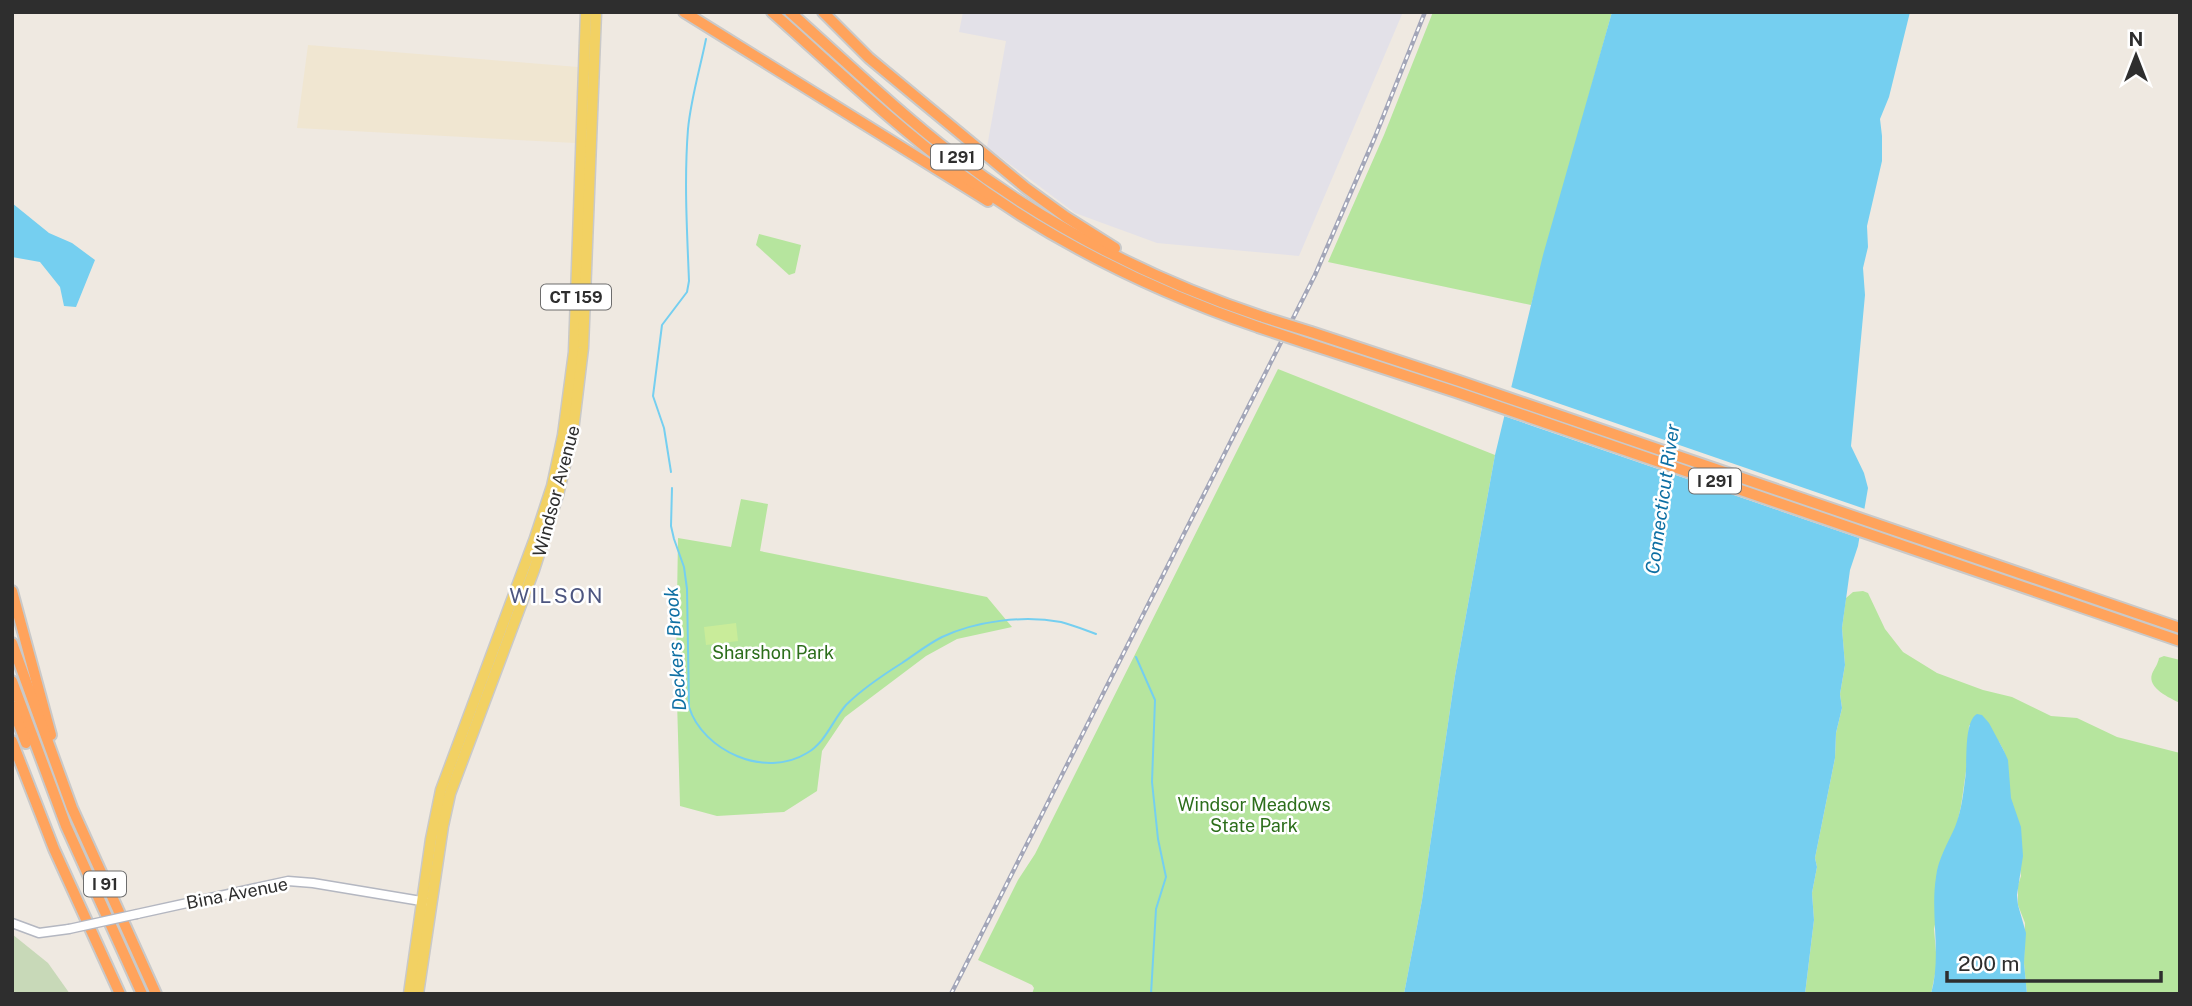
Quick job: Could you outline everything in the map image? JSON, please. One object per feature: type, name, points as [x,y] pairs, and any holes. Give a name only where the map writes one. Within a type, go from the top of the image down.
[{"type":"highway","points":[[684,12],[1012,216],[1052,234]]},
{"type":"highway","name":"I 291","points":[[772,12],[934,153],[999,201],[1052,234],[1153,287],[1457,387],[1974,564],[2180,641]]},
{"type":"highway","name":"I 291","points":[[790,12],[917,125],[984,176],[1057,224],[1146,270],[1261,322]]},
{"type":"highway","points":[[823,12],[885,72],[1026,188],[1146,270]]},
{"type":"highway","name":"I 291","points":[[1974,564],[2180,628]]},
{"type":"highway","points":[[12,591],[48,723],[58,772]]},
{"type":"highway","name":"I 91","points":[[12,643],[58,772],[103,881],[156,994]]},
{"type":"highway","points":[[12,681],[66,826],[142,994]]},
{"type":"highway","points":[[12,706],[68,850],[134,994]]},
{"type":"highway","name":"I 91","points":[[12,741],[54,849],[120,994]]},
{"type":"main road","name":"Windsor Avenue","points":[[586,12],[588,108]]},
{"type":"main road","name":"Windsor Avenue","points":[[409,994],[446,809],[461,750],[535,538],[552,486],[562,443],[573,360],[596,12]]},
{"type":"main road","name":"Windsor Avenue","points":[[418,994],[427,902]]},
{"type":"street","name":"Bina Avenue","points":[[12,923],[45,933],[288,881],[427,902]]},
{"type":"shaded area","points":[[963,12],[1403,12],[1299,256],[1157,243],[1075,213],[987,147],[1006,41],[959,32]]},
{"type":"shaded area","points":[[308,45],[578,67],[575,143],[297,128]]},
{"type":"green space","points":[[1433,12],[1612,12],[1531,305],[1328,262],[1384,135]]},
{"type":"green space","points":[[759,234],[801,245],[795,273],[789,275],[756,245]]},
{"type":"green space","name":"Windsor Meadows State Park","points":[[1278,369],[1495,455],[1455,676],[1422,900],[1404,994],[1032,994],[1032,985],[978,960],[1018,880],[1035,854]]},
{"type":"green space","name":"Sharshon Park","points":[[741,499],[768,504],[760,551],[987,597],[1012,627],[957,639],[926,656],[845,717],[822,751],[817,791],[784,812],[717,816],[680,806],[676,665],[678,538],[731,547]]},
{"type":"green space","points":[[1853,592],[1868,593],[1885,629],[1903,652],[1937,673],[1983,690],[2012,697],[2051,716],[2077,718],[2117,737],[2180,753],[2180,994],[2027,994],[2024,963],[2025,923],[2018,905],[2021,876],[2004,751],[1999,742],[1969,725],[1961,806],[1934,929],[1937,964],[1931,994],[1805,994],[1814,920],[1812,893],[1817,867],[1815,858],[1842,708],[1840,694],[1845,665],[1842,628],[1846,598]]},
{"type":"green space","points":[[736,623],[738,641],[706,645],[704,627]]},
{"type":"green space","points":[[2164,656],[2180,660],[2180,703],[2160,692],[2151,679],[2159,658]]},
{"type":"green space","points":[[12,934],[48,963],[70,994],[12,994]]},
{"type":"water","name":"Connecticut River","points":[[1612,12],[1910,12],[1889,97],[1880,119],[1882,161],[1867,226],[1868,247],[1863,268],[1865,295],[1851,446],[1868,488],[1858,546],[1850,570],[1842,628],[1845,665],[1840,694],[1842,708],[1815,858],[1817,867],[1812,893],[1814,920],[1805,994],[1404,994],[1422,900],[1455,676],[1495,455],[1543,255]]},
{"type":"water","points":[[12,203],[49,233],[72,243],[95,260],[76,307],[64,306],[60,287],[40,262],[12,257]]},
{"type":"water","points":[[1977,714],[1982,715],[1989,723],[2008,760],[2011,798],[2021,827],[2023,856],[2017,895],[2026,933],[2024,963],[2027,994],[1931,994],[1936,965],[1934,906],[1937,870],[1959,816],[1966,773],[1968,734]]},
{"type":"pier","points":[[1508,386],[1868,510],[1862,539],[1501,415]]},
{"type":"waterway","name":"Deckers Brook","points":[[671,472],[664,428],[653,396],[662,325],[687,292],[689,281],[686,186],[688,129],[706,39]]},
{"type":"waterway","name":"Deckers Brook","points":[[672,488],[671,526],[684,567],[687,589],[689,707],[696,723],[707,736],[721,748],[738,756],[773,763],[807,753],[819,743],[841,711],[859,693],[926,646],[955,631],[985,623],[1031,619],[1061,622],[1096,634]]},
{"type":"waterway","name":"Deckers Brook","points":[[1136,657],[1155,700],[1152,782],[1158,839],[1166,877],[1156,909],[1151,994]]},
{"type":"railway","points":[[951,994],[1315,275],[1375,137],[1425,12]]},
{"type":"district","name":"WILSON","points":[[557,595]]}]
